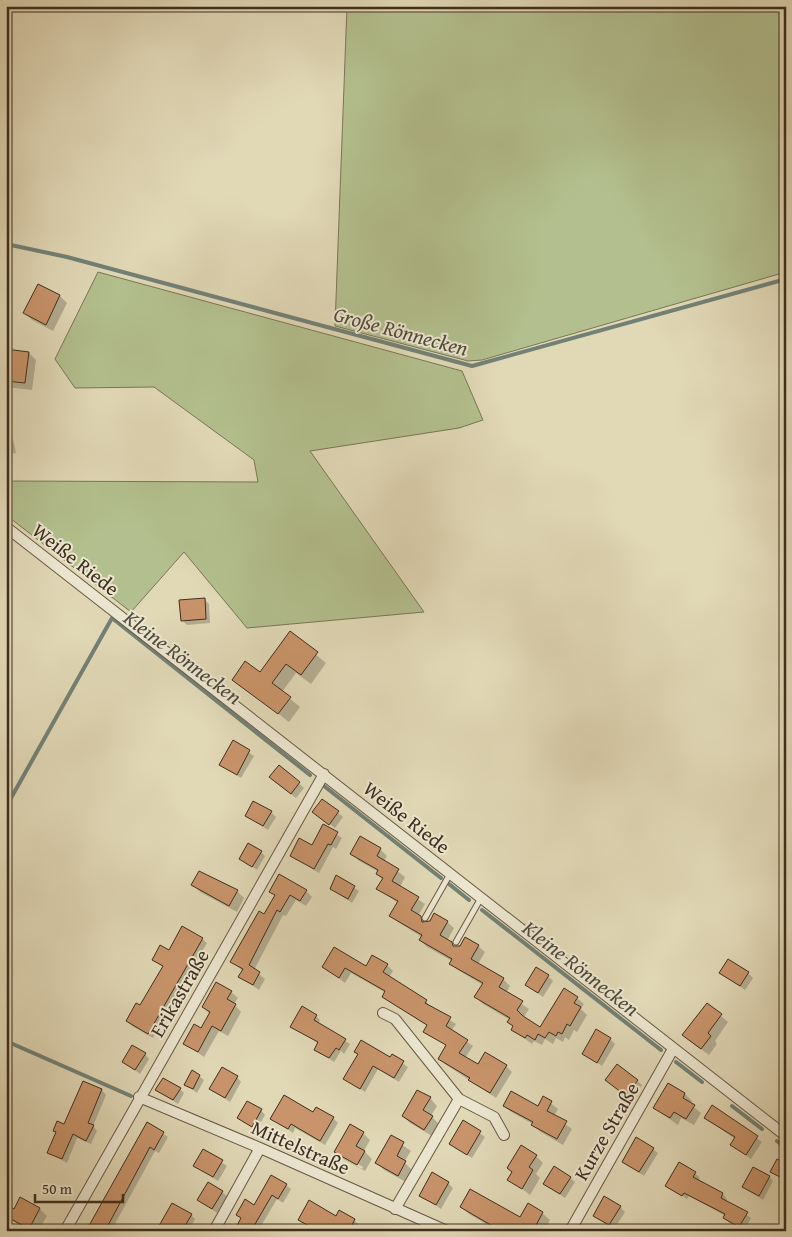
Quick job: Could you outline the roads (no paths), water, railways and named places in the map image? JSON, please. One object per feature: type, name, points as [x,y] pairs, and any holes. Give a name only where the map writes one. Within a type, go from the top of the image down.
[{"type":"street","name":"Weiße Riede","points":[[6,527],[786,1136]]},
{"type":"street","name":"Erikastraße","points":[[65,1231],[139,1097],[324,774]]},
{"type":"street","points":[[383,1012],[395,1019],[459,1099],[494,1117],[504,1134]]},
{"type":"street","name":"Kurze Straße","points":[[570,1231],[673,1049]]},
{"type":"street","name":"Mittelstraße","points":[[139,1097],[260,1148],[447,1231]]},
{"type":"street","points":[[395,1209],[459,1099]]},
{"type":"street","points":[[214,1231],[260,1148]]},
{"type":"lane","points":[[425,918],[450,873]]},
{"type":"lane","points":[[456,942],[482,898]]},
{"type":"waterway","name":"Große Rönnecken","points":[[6,244],[67,257],[472,366],[786,279]]},
{"type":"waterway","name":"Kleine Rönnecken","points":[[6,807],[112,618],[310,775]]},
{"type":"waterway","name":"Kleine Rönnecken","points":[[324,786],[441,878]]},
{"type":"waterway","name":"Kleine Rönnecken","points":[[449,884],[469,900]]},
{"type":"waterway","name":"Kleine Rönnecken","points":[[482,910],[661,1050]]},
{"type":"waterway","points":[[6,1041],[131,1096]]},
{"type":"waterway","points":[[676,1062],[702,1082]]},
{"type":"waterway","points":[[732,1106],[762,1129]]},
{"type":"waterway","name":"Kleine Rönnecken","points":[[777,1141],[786,1148]]}]
